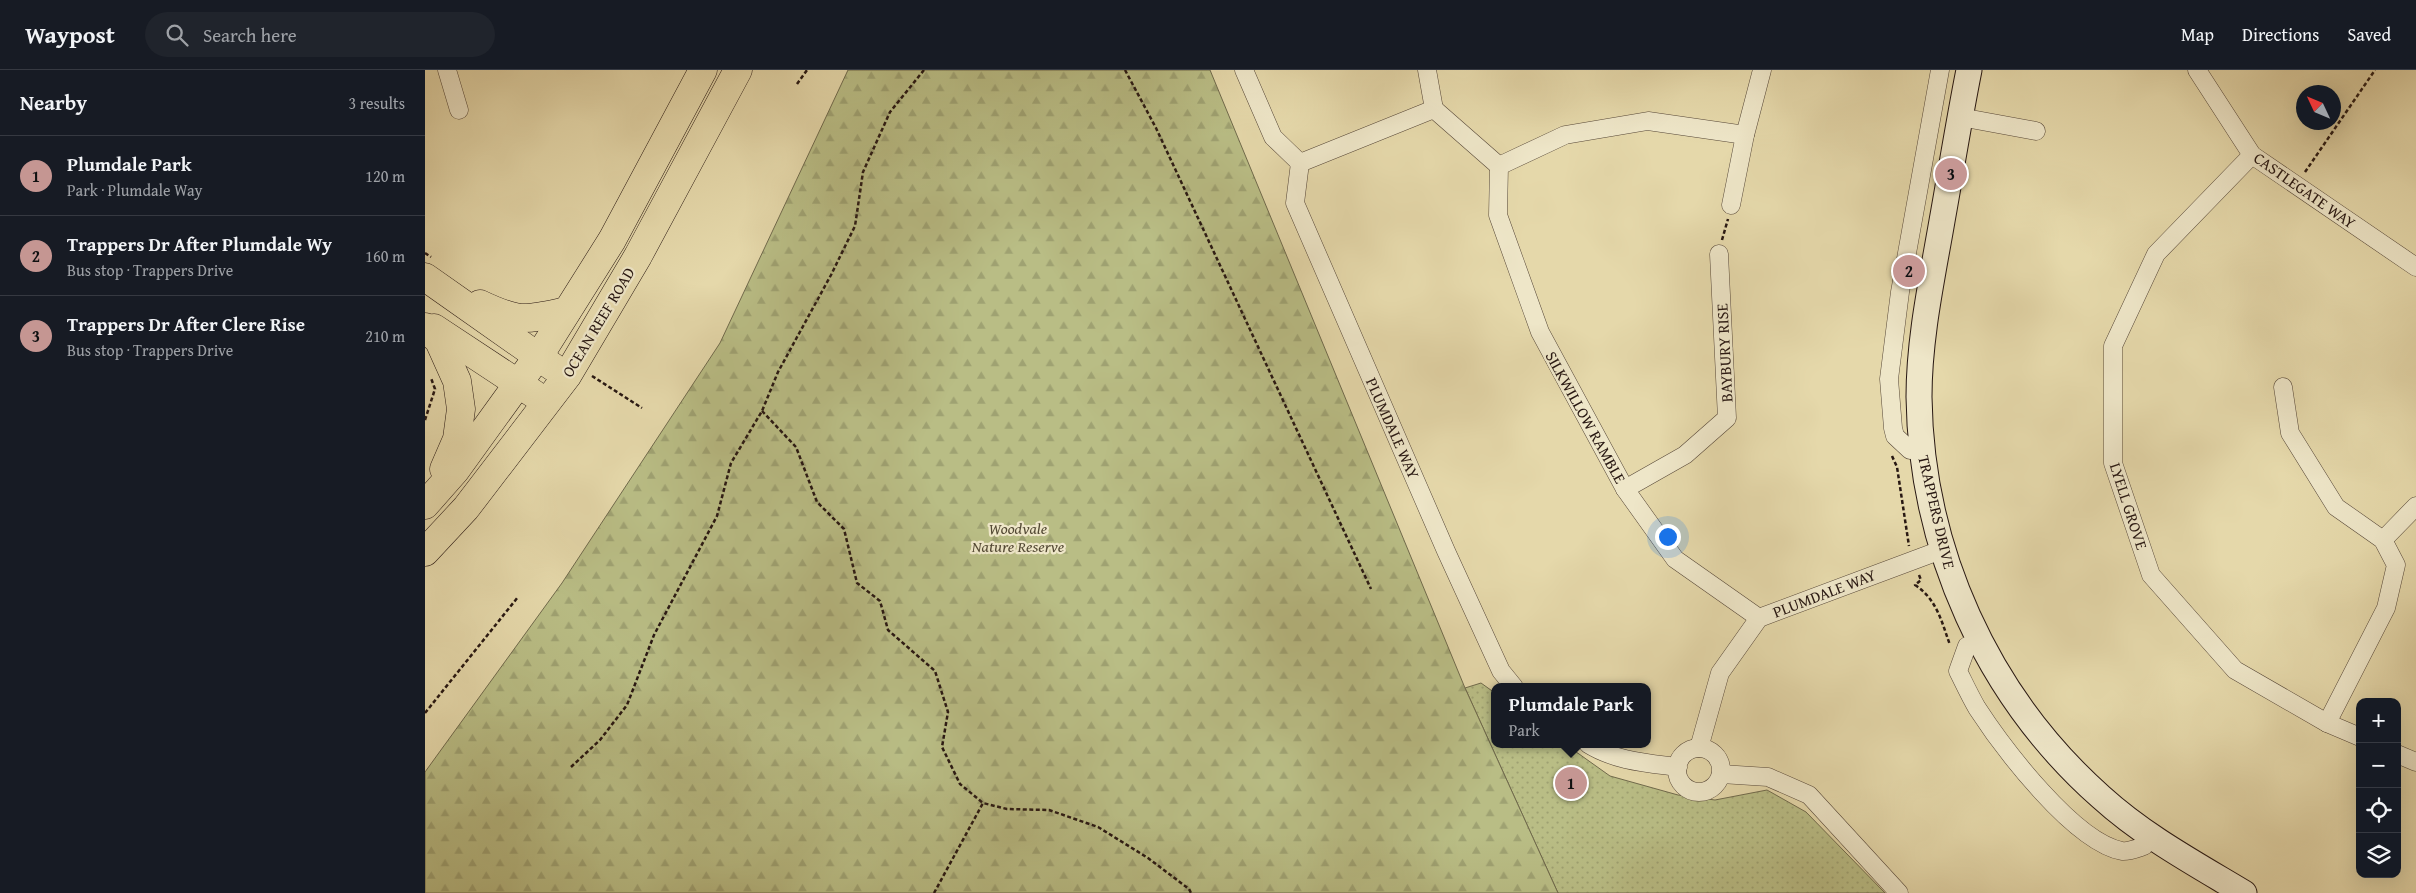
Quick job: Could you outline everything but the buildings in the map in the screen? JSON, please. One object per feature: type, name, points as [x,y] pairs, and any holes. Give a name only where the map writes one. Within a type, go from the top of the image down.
[{"type":"main road","name":"OCEAN REEF ROAD","points":[[428,502],[455,471],[538,357],[612,240],[703,70]]},
{"type":"main road","name":"OCEAN REEF ROAD","points":[[425,552],[466,508],[548,403],[577,374],[737,70]]},
{"type":"main road","name":"TRAPPERS DRIVE","points":[[1955,70],[1911,343],[1908,419],[1910,450],[1915,490],[1935,551],[1999,675],[2035,729],[2071,769],[2137,826],[2186,860],[2244,893]]},
{"type":"main road","name":"TRAPPERS DRIVE","points":[[1969,70],[1928,297],[1919,396],[1921,440],[1935,551],[1936,574],[1967,646],[2011,718],[2062,778],[2095,810],[2144,846],[2220,893]]},
{"type":"main road","points":[[428,271],[513,318],[528,319],[567,311]]},
{"type":"main road","points":[[428,271],[538,357],[577,374]]},
{"type":"main road","points":[[425,322],[548,403]]},
{"type":"main road","points":[[425,327],[439,341],[457,381],[461,408],[457,439],[428,502]]},
{"type":"street","points":[[447,70],[459,110]]},
{"type":"street","points":[[1243,70],[1273,137],[1300,163],[1434,108]]},
{"type":"street","points":[[1427,70],[1434,108],[1499,166],[1565,135],[1648,121],[1745,135]]},
{"type":"street","points":[[1731,205],[1745,135],[1761,70]]},
{"type":"street","name":"TRAPPERS DRIVE","points":[[1910,450],[1895,436],[1889,379],[1900,292],[1940,70]]},
{"type":"street","name":"CASTLEGATE WAY","points":[[2197,70],[2252,155],[2416,267]]},
{"type":"street","points":[[1960,117],[2036,132]]},
{"type":"street","name":"LYELL GROVE","points":[[2252,155],[2156,254],[2113,346],[2113,463],[2151,575],[2235,670],[2327,722],[2356,735]]},
{"type":"street","name":"PLUMDALE WAY","points":[[1300,163],[1295,203],[1450,559],[1501,671],[1510,683]]},
{"type":"street","name":"SILKWILLOW RAMBLE","points":[[1499,166],[1498,214],[1540,332],[1625,489],[1675,559],[1759,618]]},
{"type":"street","name":"BAYBURY RISE","points":[[1625,489],[1685,455],[1727,418],[1719,254]]},
{"type":"street","points":[[2283,387],[2290,433],[2336,507],[2383,540],[2396,565],[2386,608],[2327,722]]},
{"type":"street","points":[[2383,540],[2416,506]]},
{"type":"street","name":"PLUMDALE WAY","points":[[1699,748],[1720,673],[1759,618],[1935,551]]},
{"type":"street","points":[[1595,748],[1603,753],[1640,762],[1678,767]]},
{"type":"street","points":[[1699,748],[1711,751],[1716,756],[1720,761],[1721,774],[1714,786],[1707,790],[1692,791],[1681,781],[1678,767],[1685,754],[1699,748]]},
{"type":"street","points":[[2401,756],[2416,762]]},
{"type":"street","points":[[1721,774],[1768,777],[1809,795],[1899,893]]},
{"type":"path","points":[[797,84],[807,70]]},
{"type":"path","points":[[571,767],[600,740],[627,705],[654,635],[717,516],[731,463],[762,411],[778,372],[831,275],[855,226],[863,172],[890,112],[924,70]]},
{"type":"path","points":[[1125,70],[1156,128],[1371,589]]},
{"type":"path","points":[[2295,186],[2375,70]]},
{"type":"path","points":[[1719,254],[1731,205]]},
{"type":"path","points":[[425,253],[428,271]]},
{"type":"path","points":[[577,374],[642,408]]},
{"type":"path","points":[[425,420],[435,389]]},
{"type":"path","points":[[762,411],[796,447],[817,502],[844,529],[857,583],[880,601],[888,630],[935,671],[948,712],[942,747],[959,784],[983,803],[1007,809],[1049,810],[1098,827],[1148,858],[1189,889],[1191,893]]},
{"type":"path","points":[[425,713],[517,597]]},
{"type":"path","points":[[934,893],[983,803]]},
{"type":"green space","name":"Woodvale Nature Reserve","points":[[848,70],[1210,70],[1465,688],[1558,893],[425,893],[425,772],[562,583],[720,343]]},
{"type":"green space","points":[[1481,683],[1491,690],[1491,745],[1465,688]]},
{"type":"green space","points":[[1492,748],[1571,748],[1610,776],[1678,795],[1715,800],[1767,790],[1806,812],[1885,893],[1558,893]]},
{"type":"place","name":"Trappers Dr After Clere Rise","points":[[1951,174]]},
{"type":"place","name":"Trappers Dr After Plumdale Wy","points":[[1909,271]]},
{"type":"place","name":"Plumdale Park","points":[[1571,783]]}]
